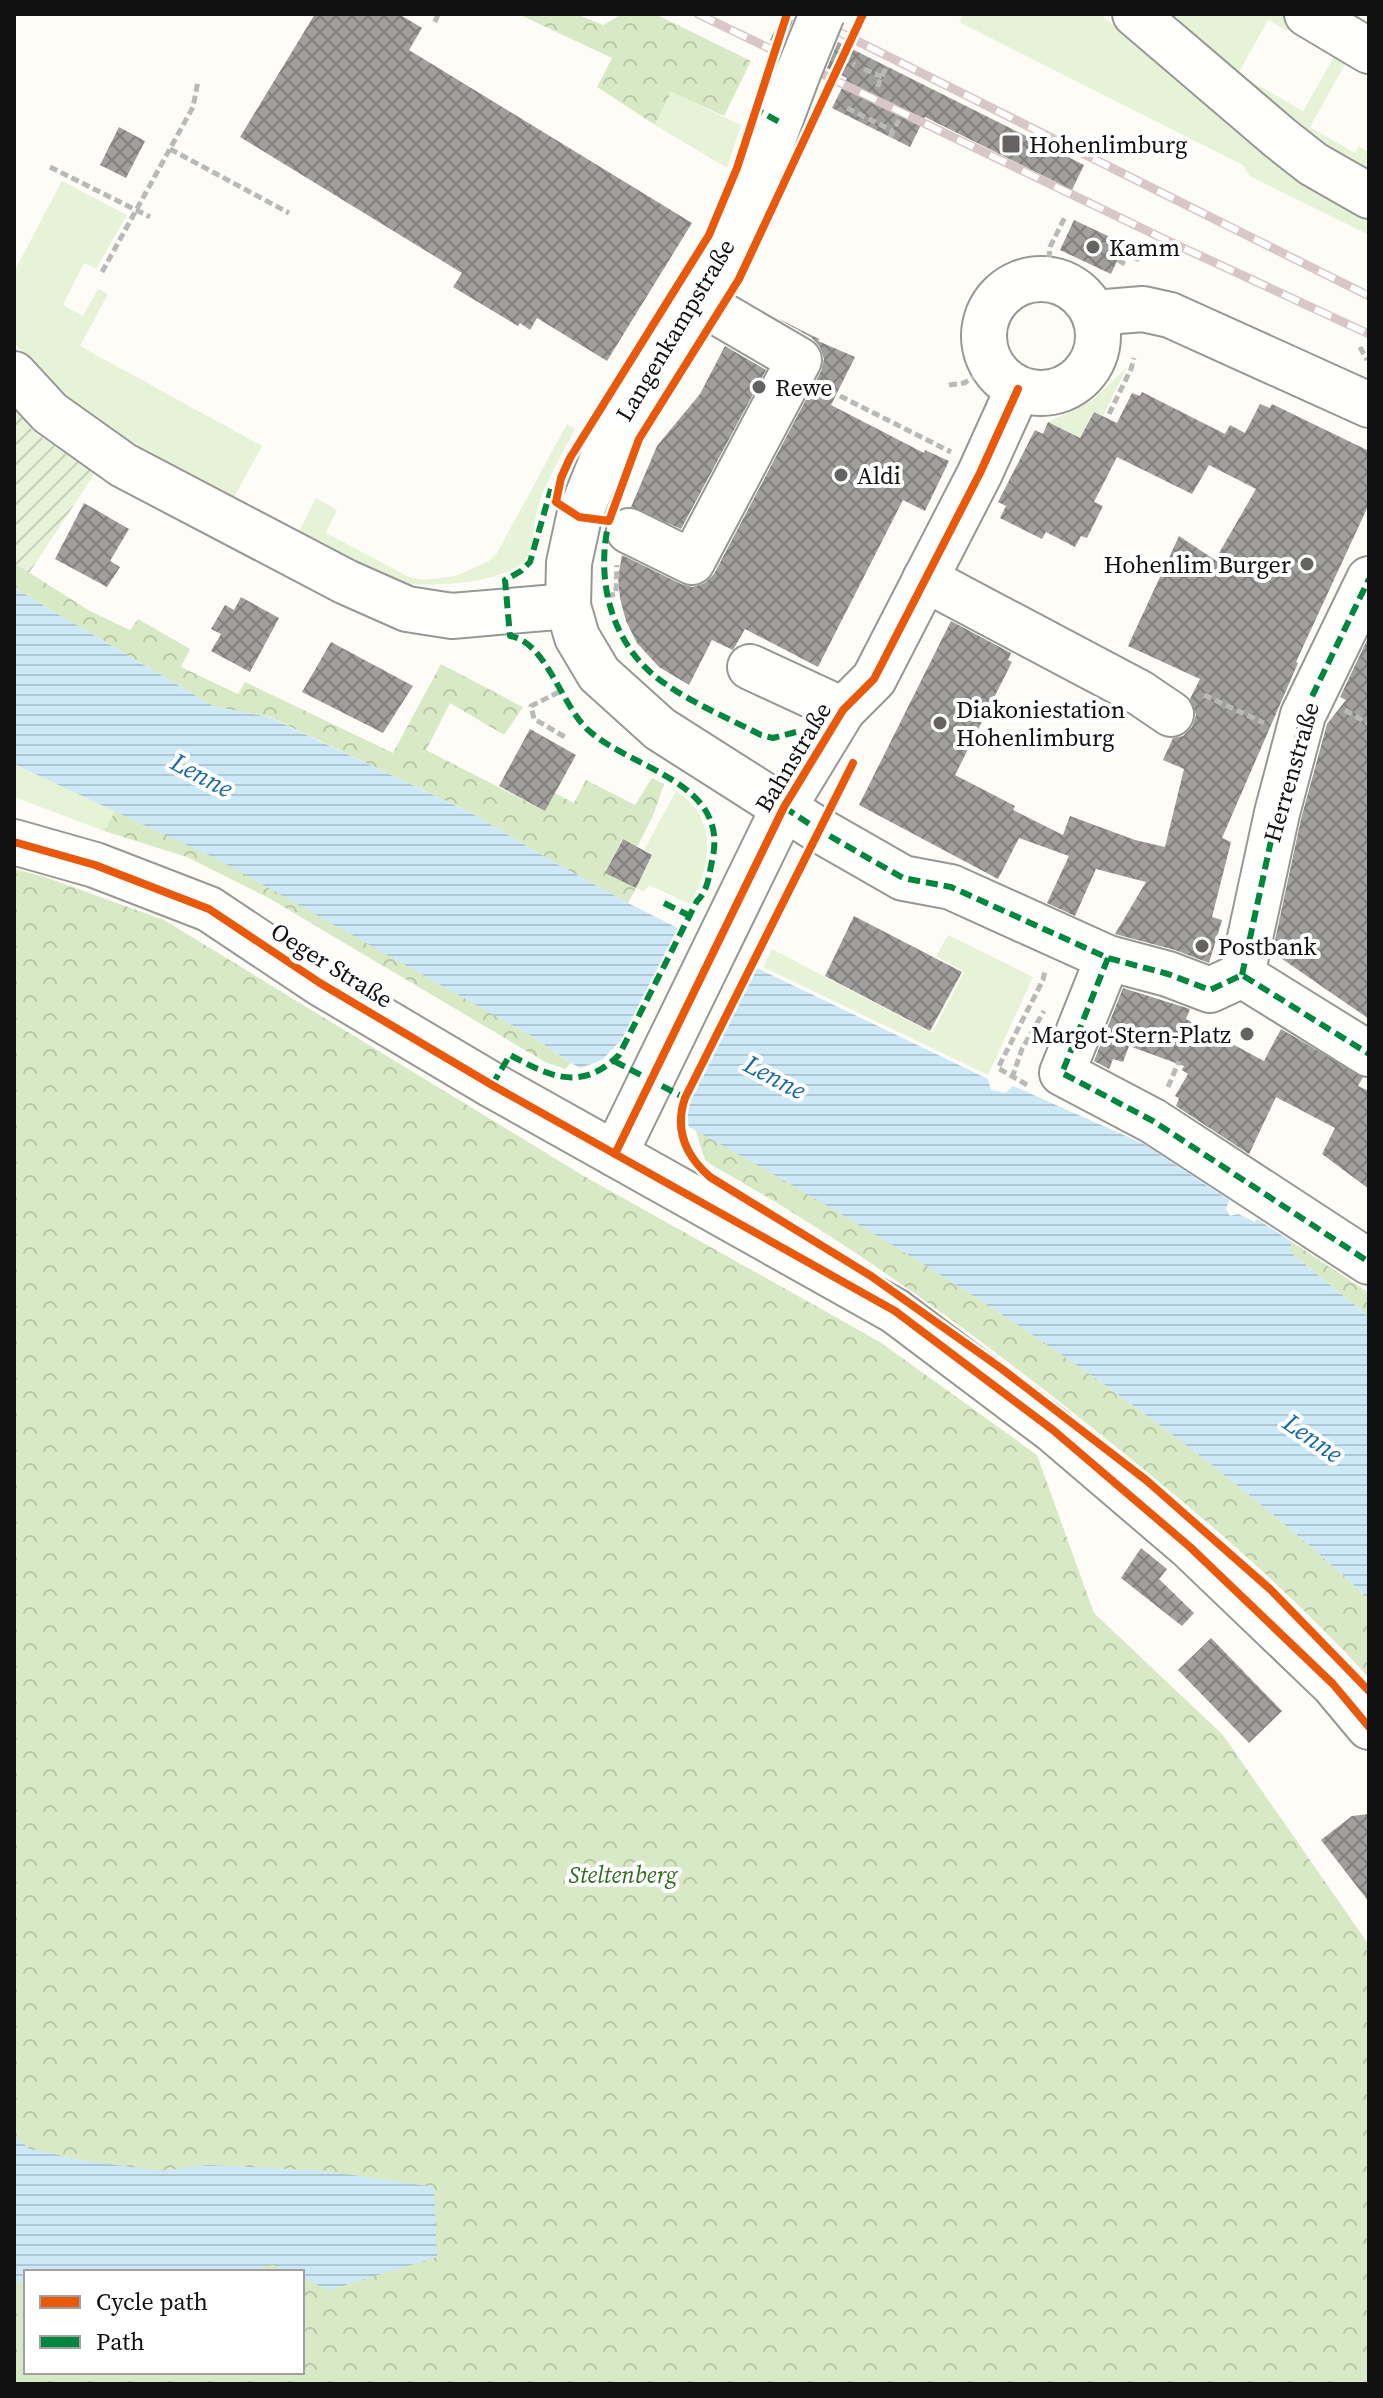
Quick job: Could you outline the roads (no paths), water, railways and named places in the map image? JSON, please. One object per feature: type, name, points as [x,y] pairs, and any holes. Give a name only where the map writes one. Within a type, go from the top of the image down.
[{"type":"street","name":"Langenkampstraße","points":[[822,14],[746,211],[698,301],[616,425],[579,517],[569,563],[587,601],[577,637],[599,674],[660,729],[814,827],[903,878],[951,887],[1108,958],[1168,974],[1210,990],[1242,975]]},
{"type":"street","points":[[1135,14],[1313,164],[1369,196]]},
{"type":"street","points":[[1307,14],[1369,51]]},
{"type":"street","points":[[1050,278],[1068,285],[1083,297],[1094,313],[1098,333],[1096,351],[1088,369],[1074,383],[1056,391],[1037,393],[998,382],[1003,380],[992,367],[985,351],[983,333],[986,316],[996,299],[1011,286],[1030,279],[1050,278]]},
{"type":"street","points":[[629,531],[692,562],[799,360],[698,301]]},
{"type":"street","points":[[1094,313],[1143,309],[1170,315],[1369,405]]},
{"type":"street","points":[[14,374],[50,413],[123,465],[346,582],[407,609],[452,616],[587,601]]},
{"type":"street","name":"Bahnstraße","points":[[622,1141],[784,807],[843,710],[874,679],[980,473],[998,382]]},
{"type":"street","points":[[925,579],[1140,693],[1171,714]]},
{"type":"street","name":"Herrenstraße","points":[[1242,975],[1277,813],[1303,715],[1369,579]]},
{"type":"street","points":[[750,667],[843,710]]},
{"type":"street","name":"Oeger Straße","points":[[14,842],[95,865],[209,909],[333,991],[492,1085],[622,1141],[895,1311],[1053,1430],[1190,1547],[1333,1684],[1369,1727]]},
{"type":"street","points":[[1108,958],[1062,1073],[1153,1121],[1369,1262]]},
{"type":"street","points":[[1242,975],[1369,1054]]},
{"type":"water","name":"Lenne","points":[[14,588],[215,707],[269,717],[471,813],[628,903],[988,1079],[991,1090],[1005,1093],[1013,1086],[1144,1144],[1229,1200],[1226,1209],[1230,1216],[1238,1214],[1255,1222],[1257,1219],[1292,1242],[1289,1251],[1369,1317],[1369,1599],[1279,1519],[1185,1444],[988,1305],[886,1241],[219,860],[14,764]]},
{"type":"water","points":[[14,2137],[30,2149],[86,2161],[161,2171],[208,2165],[326,2171],[434,2187],[437,2257],[329,2290],[304,2279],[304,2270],[284,2270],[273,2265],[251,2270],[24,2270],[24,2282],[14,2282]]},
{"type":"railway","points":[[698,14],[1164,239],[1369,334]]},
{"type":"railway","points":[[803,14],[1369,296]]},
{"type":"place","name":"Hohenlimburg","points":[[1011,144]]},
{"type":"place","name":"Kamm","points":[[1093,247]]},
{"type":"place","name":"Rewe","points":[[759,387]]},
{"type":"place","name":"Aldi","points":[[841,475]]},
{"type":"place","name":"Hohenlim Burger","points":[[1307,564]]},
{"type":"place","name":"Diakoniestation Hohenlimburg","points":[[940,723]]},
{"type":"place","name":"Postbank","points":[[1202,946]]},
{"type":"place","name":"Margot-Stern-Platz","points":[[1247,1034]]},
{"type":"park label","name":"Steltenberg","points":[[623,1874]]}]
